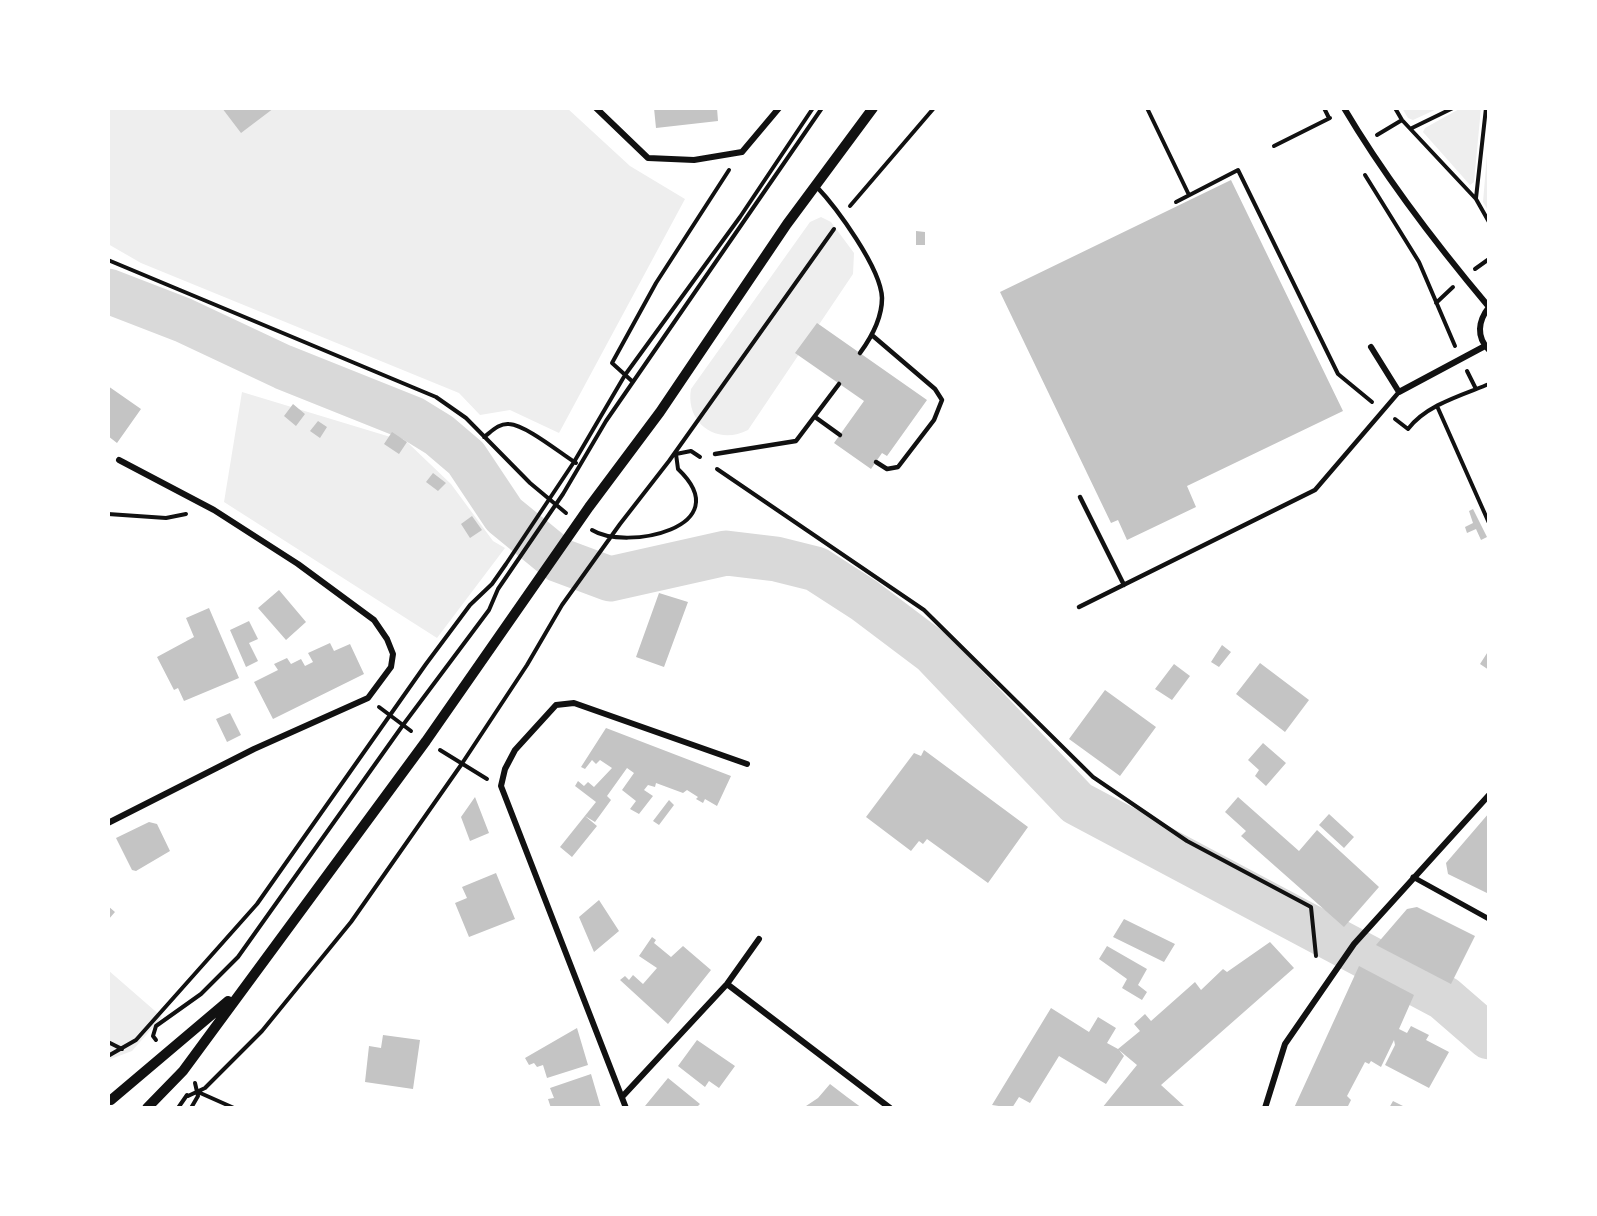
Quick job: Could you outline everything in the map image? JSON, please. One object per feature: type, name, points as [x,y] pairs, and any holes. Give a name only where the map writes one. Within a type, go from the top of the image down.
[{"type":"street","points":[[596,108],[648,158],[694,160],[742,152],[779,108]]},
{"type":"street","points":[[147,1108],[183,1071],[426,741],[589,507],[660,412],[815,185],[873,108]]},
{"type":"street","points":[[1344,108],[1364,142],[1440,249],[1489,307],[1480,322],[1481,338],[1487,348],[1461,358],[1399,392],[1371,347]]},
{"type":"street","points":[[108,823],[254,749],[368,698],[391,667],[393,654],[387,639],[374,620],[298,564],[214,510],[119,460]]},
{"type":"street","points":[[626,1108],[501,786],[505,769],[515,750],[556,705],[574,703],[747,764]]},
{"type":"street","points":[[1265,1108],[1285,1044],[1354,944],[1489,795]]},
{"type":"street","points":[[1413,877],[1489,919]]},
{"type":"street","points":[[622,1097],[727,984],[759,939]]},
{"type":"street","points":[[727,984],[890,1108]]},
{"type":"street","points":[[120,1108],[109,1099],[240,991]]},
{"type":"lane","points":[[815,185],[831,202],[868,257],[882,297],[873,336],[860,353]]},
{"type":"lane","points":[[873,336],[935,389],[942,400],[934,420],[898,467],[887,469],[876,462]]},
{"type":"lane","points":[[715,454],[796,441],[839,384]]},
{"type":"lane","points":[[1079,607],[1315,490],[1399,392]]},
{"type":"lane","points":[[815,417],[840,435]]},
{"type":"lane","points":[[1080,497],[1124,585]]},
{"type":"path","points":[[108,1056],[136,1041],[256,904],[470,605],[492,584],[506,564],[574,462],[625,375],[740,217],[813,108]]},
{"type":"path","points":[[155,1040],[156,1026],[201,994],[238,957],[403,725],[489,610],[498,589],[563,494],[606,421],[822,108]]},
{"type":"path","points":[[859,195],[934,108]]},
{"type":"path","points":[[1147,108],[1189,195]]},
{"type":"path","points":[[1324,108],[1335,127]]},
{"type":"path","points":[[1395,108],[1402,120],[1412,128],[1476,199],[1489,222]]},
{"type":"path","points":[[1412,128],[1453,108]]},
{"type":"path","points":[[1476,199],[1486,108]]},
{"type":"path","points":[[1274,146],[1330,118]]},
{"type":"path","points":[[1364,142],[1402,120]]},
{"type":"path","points":[[633,382],[612,363],[656,283],[742,152]]},
{"type":"path","points":[[1176,202],[1238,170],[1338,374],[1408,429],[1416,418],[1437,406],[1489,384]]},
{"type":"path","points":[[1365,174],[1419,262],[1476,389]]},
{"type":"path","points":[[188,1096],[205,1088],[262,1030],[351,922],[461,765],[527,664],[562,605],[824,247]]},
{"type":"path","points":[[108,260],[436,397],[466,418],[530,483],[570,516]]},
{"type":"path","points":[[1437,406],[1489,523]]},
{"type":"path","points":[[484,437],[498,426],[509,424],[522,429],[580,467]]},
{"type":"path","points":[[585,526],[601,536],[628,536],[658,534],[683,524],[691,517],[696,505],[697,493],[692,483],[678,470],[676,454],[691,451],[924,610],[1093,777],[1187,841],[1311,907],[1316,956]]},
{"type":"path","points":[[108,514],[166,518],[214,510]]},
{"type":"path","points":[[389,716],[403,725]]},
{"type":"path","points":[[461,765],[501,786]]},
{"type":"path","points":[[108,1042],[122,1049]]},
{"type":"path","points":[[198,1092],[234,1108]]},
{"type":"shaded area","points":[[108,108],[567,108],[630,166],[685,199],[559,433],[510,410],[480,415],[459,393],[141,263],[108,244]]},
{"type":"shaded area","points":[[1402,108],[1439,108],[1413,120],[1408,118]]},
{"type":"shaded area","points":[[1461,108],[1481,108],[1474,182],[1470,185],[1423,132],[1425,128]]},
{"type":"shaded area","points":[[1489,131],[1489,212],[1483,202]]},
{"type":"shaded area","points":[[821,217],[831,222],[854,253],[853,274],[748,430],[725,435],[715,433],[698,421],[693,412],[690,401],[691,389],[810,222]]},
{"type":"shaded area","points":[[242,392],[407,442],[451,484],[493,541],[505,548],[437,638],[224,502]]},
{"type":"shaded area","points":[[108,970],[162,1017],[132,1051],[108,1060]]},
{"type":"building","points":[[222,108],[274,108],[241,133]]},
{"type":"building","points":[[654,108],[717,108],[718,121],[656,128]]},
{"type":"building","points":[[1231,180],[1343,411],[1187,486],[1196,507],[1127,540],[1118,520],[1111,523],[1000,292]]},
{"type":"building","points":[[916,231],[925,232],[925,245],[916,245]]},
{"type":"building","points":[[817,323],[927,400],[887,456],[882,453],[871,469],[834,443],[864,401],[795,353]]},
{"type":"building","points":[[108,386],[141,409],[117,443],[108,436]]},
{"type":"building","points":[[293,404],[305,414],[296,426],[284,416]]},
{"type":"building","points":[[318,421],[327,427],[320,438],[310,431]]},
{"type":"building","points":[[392,432],[407,442],[399,454],[384,444]]},
{"type":"building","points":[[433,473],[446,483],[438,491],[426,482]]},
{"type":"building","points":[[1473,509],[1487,537],[1481,540],[1476,529],[1467,533],[1465,527],[1473,523],[1469,511]]},
{"type":"building","points":[[472,516],[482,530],[470,538],[461,524]]},
{"type":"building","points":[[279,590],[306,622],[286,640],[258,608]]},
{"type":"building","points":[[659,593],[688,602],[664,667],[636,657]]},
{"type":"building","points":[[209,608],[239,678],[184,701],[178,688],[174,690],[157,657],[194,637],[186,618]]},
{"type":"building","points":[[249,621],[258,639],[249,643],[258,661],[246,667],[230,630]]},
{"type":"building","points":[[330,643],[334,651],[350,644],[364,674],[273,719],[254,682],[278,670],[274,664],[287,658],[291,664],[301,659],[305,666],[313,662],[308,653]]},
{"type":"building","points":[[1222,645],[1231,652],[1219,667],[1211,662]]},
{"type":"building","points":[[1489,650],[1489,670],[1480,664]]},
{"type":"building","points":[[1260,663],[1309,700],[1285,732],[1236,694]]},
{"type":"building","points":[[1174,664],[1190,676],[1172,700],[1155,689]]},
{"type":"building","points":[[1105,690],[1156,727],[1120,776],[1069,739]]},
{"type":"building","points":[[230,713],[241,735],[227,742],[216,719]]},
{"type":"building","points":[[606,728],[731,776],[717,806],[705,799],[703,803],[687,790],[683,793],[656,783],[655,787],[648,785],[644,790],[653,796],[639,814],[630,809],[636,801],[622,790],[634,773],[627,768],[607,796],[611,800],[595,822],[585,816],[597,826],[572,857],[560,847],[596,802],[575,786],[578,781],[584,786],[588,782],[594,787],[612,768],[600,760],[596,764],[592,760],[585,769],[581,767]]},
{"type":"building","points":[[1263,743],[1286,763],[1266,786],[1255,776],[1259,770],[1248,760]]},
{"type":"building","points":[[924,750],[1028,827],[988,883],[927,839],[923,844],[919,841],[911,851],[866,817],[914,753],[921,756]]},
{"type":"building","points":[[475,797],[489,833],[470,841],[461,817]]},
{"type":"building","points":[[1238,797],[1299,851],[1317,830],[1379,887],[1344,927],[1241,836],[1246,831],[1225,812]]},
{"type":"building","points":[[669,800],[674,805],[659,825],[653,821]]},
{"type":"building","points":[[1489,813],[1489,894],[1448,874],[1446,863]]},
{"type":"building","points":[[1329,814],[1354,837],[1344,848],[1319,825]]},
{"type":"building","points":[[149,822],[157,824],[170,851],[136,871],[132,870],[116,838]]},
{"type":"building","points":[[496,873],[515,919],[469,937],[455,903],[467,898],[462,887]]},
{"type":"building","points":[[599,900],[619,931],[594,952],[579,917]]},
{"type":"building","points":[[108,906],[115,912],[108,920]]},
{"type":"building","points":[[1417,907],[1475,936],[1451,984],[1376,945],[1407,909]]},
{"type":"building","points":[[1124,919],[1175,944],[1164,962],[1113,937]]},
{"type":"building","points":[[652,937],[656,940],[654,943],[671,957],[683,946],[711,970],[668,1024],[620,980],[625,976],[629,980],[633,975],[643,984],[657,968],[639,956]]},
{"type":"building","points":[[1270,942],[1294,968],[1161,1085],[1184,1106],[1182,1108],[1102,1108],[1137,1065],[1119,1050],[1124,1056],[1106,1084],[1059,1056],[1030,1103],[1019,1097],[1012,1108],[992,1105],[1051,1008],[1089,1032],[1098,1017],[1116,1028],[1107,1043],[1118,1049],[1140,1031],[1134,1024],[1145,1014],[1151,1021],[1195,982],[1201,990],[1223,969],[1227,972]]},
{"type":"building","points":[[1107,946],[1147,969],[1138,985],[1147,992],[1142,1000],[1122,988],[1127,979],[1099,959]]},
{"type":"building","points":[[1359,966],[1414,995],[1399,1029],[1407,1033],[1411,1026],[1429,1035],[1426,1040],[1449,1052],[1429,1088],[1385,1065],[1395,1045],[1394,1040],[1381,1067],[1371,1061],[1369,1064],[1365,1062],[1347,1096],[1351,1100],[1347,1108],[1294,1108]]},
{"type":"building","points":[[577,1028],[588,1065],[547,1078],[543,1065],[537,1067],[534,1063],[529,1065],[525,1058]]},
{"type":"building","points":[[383,1035],[420,1040],[413,1089],[365,1082],[369,1046],[381,1048]]},
{"type":"building","points":[[697,1040],[735,1066],[719,1088],[709,1081],[705,1087],[678,1066]]},
{"type":"building","points":[[591,1074],[601,1108],[551,1108],[548,1099],[554,1098],[550,1088]]},
{"type":"building","points":[[668,1078],[700,1104],[696,1108],[647,1108],[645,1106]]},
{"type":"building","points":[[830,1084],[862,1108],[803,1108],[818,1098]]},
{"type":"building","points":[[1393,1101],[1407,1108],[1389,1108]]},
{"type":"waterway","points":[[108,291],[183,320],[283,367],[413,419],[439,435],[466,458],[504,515],[559,560],[610,579],[726,553],[776,559],[816,569],[864,600],[933,652],[1077,803],[1444,998],[1489,1037]]}]
